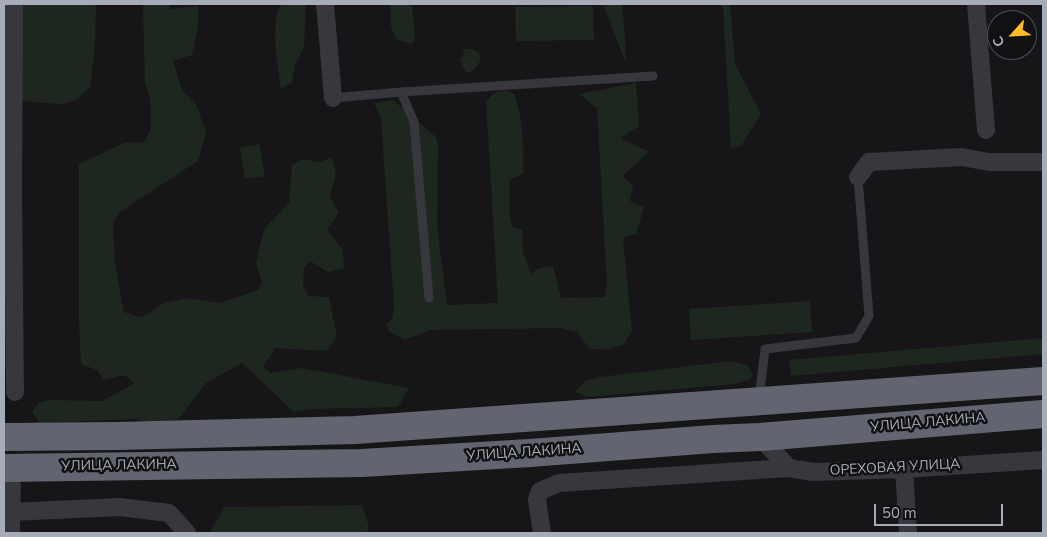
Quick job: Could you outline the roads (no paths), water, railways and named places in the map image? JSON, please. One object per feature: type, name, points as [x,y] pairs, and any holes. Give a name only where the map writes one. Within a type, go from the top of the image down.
[{"type":"highway","points":[[4,436],[118,436],[355,430],[1043,381]]},
{"type":"highway","name":"УЛИЦА ЛАКИНА","points":[[8,468],[362,463],[760,437],[1043,414]]},
{"type":"street","points":[[14,4],[8,193],[15,392]]},
{"type":"street","points":[[325,4],[333,98]]},
{"type":"street","points":[[976,4],[986,130]]},
{"type":"street","points":[[858,177],[869,162],[962,157],[989,162],[1043,162]]},
{"type":"street","points":[[760,437],[790,468]]},
{"type":"street","name":"ОРЕХОВАЯ УЛИЦА","points":[[542,533],[537,500],[540,491],[559,483],[790,468],[813,472],[1043,460]]},
{"type":"street","points":[[8,468],[11,533]]},
{"type":"street","points":[[904,468],[908,533]]},
{"type":"street","points":[[11,512],[119,507],[169,513],[187,533]]},
{"type":"lane","points":[[333,98],[653,76]]},
{"type":"lane","points":[[401,92],[414,122],[429,298]]},
{"type":"lane","points":[[758,402],[765,349],[856,338],[869,316],[858,177]]}]
